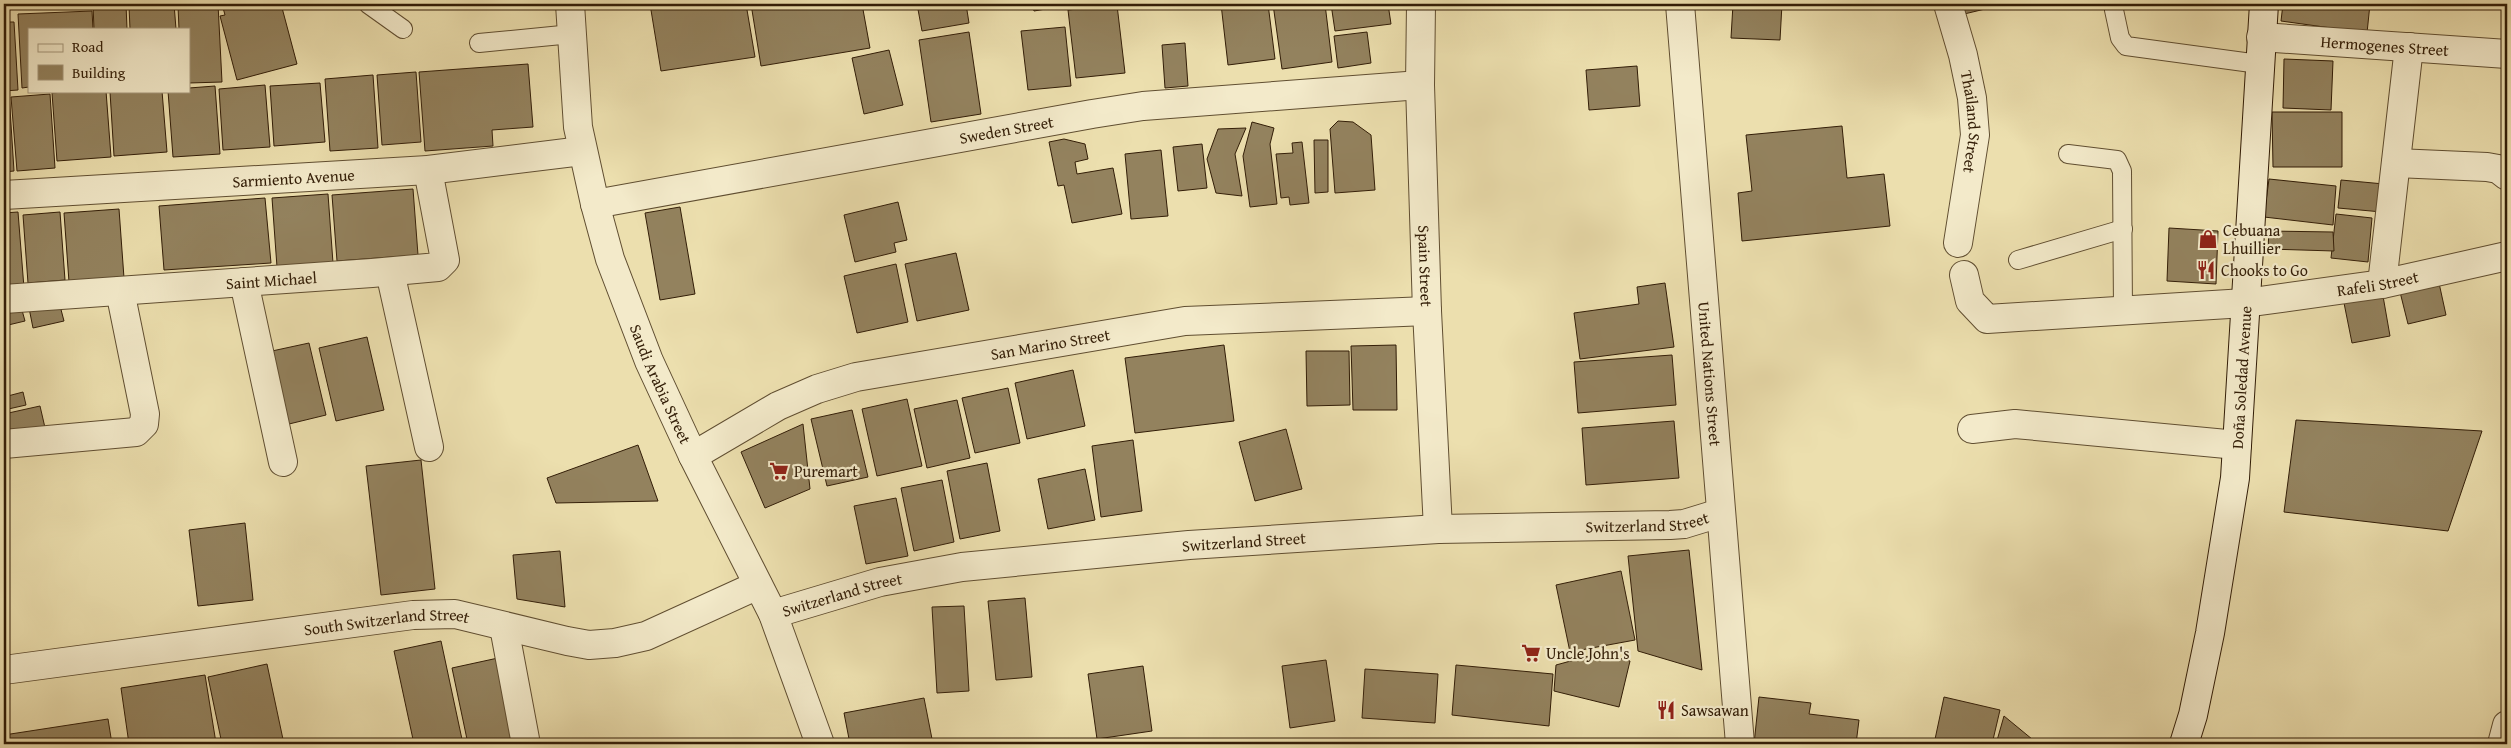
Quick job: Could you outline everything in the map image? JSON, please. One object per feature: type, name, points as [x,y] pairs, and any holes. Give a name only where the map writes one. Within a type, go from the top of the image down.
[{"type":"street","name":"Saudi Arabia Street","points":[[570,4],[575,103],[582,151],[610,259],[627,307],[692,456],[773,614],[820,744]]},
{"type":"street","name":"Spain Street","points":[[1421,4],[1420,85],[1427,311],[1438,529]]},
{"type":"street","name":"United Nations Street","points":[[1680,4],[1740,744]]},
{"type":"street","name":"Thailand Street","points":[[1948,4],[1963,55],[1972,98],[1975,135],[1958,243]]},
{"type":"street","name":"Doña Soledad Avenue","points":[[2184,744],[2193,715],[2210,632],[2235,478],[2264,4]]},
{"type":"street","name":"Hermogenes Street","points":[[2261,36],[2507,54]]},
{"type":"street","points":[[2382,284],[2409,47]]},
{"type":"street","name":"Sweden Street","points":[[595,204],[1046,120],[1118,110],[1420,85]]},
{"type":"street","name":"Sarmiento Avenue","points":[[4,195],[428,170],[582,151]]},
{"type":"street","points":[[2396,163],[2487,166],[2498,169],[2507,176]]},
{"type":"street","name":"Saint Michael","points":[[4,299],[438,267],[445,260],[428,170]]},
{"type":"street","name":"Rafeli Street","points":[[1964,275],[1970,301],[1987,319],[2245,303],[2382,284],[2507,256]]},
{"type":"street","points":[[390,272],[430,447]]},
{"type":"street","points":[[244,282],[283,462]]},
{"type":"street","points":[[4,444],[136,432],[144,424],[145,414],[120,291]]},
{"type":"street","name":"San Marino Street","points":[[692,456],[778,406],[817,389],[856,377],[1184,321],[1427,311]]},
{"type":"street","points":[[1972,429],[2015,424],[2237,445]]},
{"type":"street","name":"Switzerland Street","points":[[773,614],[880,582],[962,567],[1189,545],[1438,529],[1670,525],[1684,524],[1720,513]]},
{"type":"street","name":"South Switzerland Street","points":[[4,670],[413,615],[455,614],[504,627],[590,645],[615,643],[646,636],[758,585]]},
{"type":"street","points":[[504,627],[525,738]]},
{"type":"street","points":[[2502,744],[2507,725]]},
{"type":"lane","points":[[368,4],[403,29]]},
{"type":"lane","points":[[2114,10],[2120,38],[2126,46],[2259,64]]},
{"type":"lane","points":[[479,43],[572,34]]},
{"type":"lane","points":[[2068,154],[2117,160],[2122,171],[2123,310]]},
{"type":"lane","points":[[2018,260],[2123,229]]},
{"type":"building","points":[[126,4],[127,28],[94,28],[93,5]]},
{"type":"building","points":[[174,4],[176,28],[130,28],[129,6]]},
{"type":"building","points":[[218,4],[222,82],[190,83],[190,28],[179,28],[178,6]]},
{"type":"building","points":[[222,4],[258,4],[258,7],[281,4],[297,64],[237,80],[220,16],[225,15]]},
{"type":"building","points":[[650,4],[746,4],[755,57],[661,71]]},
{"type":"building","points":[[751,4],[862,4],[870,48],[761,66]]},
{"type":"building","points":[[917,4],[966,4],[969,23],[922,31]]},
{"type":"building","points":[[1032,4],[1069,4],[1069,5],[1034,11]]},
{"type":"building","points":[[1221,4],[1268,4],[1275,59],[1228,65]]},
{"type":"building","points":[[1273,4],[1325,4],[1332,62],[1282,69]]},
{"type":"building","points":[[1331,4],[1388,4],[1391,24],[1335,31]]},
{"type":"building","points":[[1733,4],[1782,4],[1780,40],[1731,38]]},
{"type":"building","points":[[1957,4],[2006,4],[1960,15]]},
{"type":"building","points":[[2283,4],[2370,4],[2367,33],[2281,21]]},
{"type":"building","points":[[1117,5],[1125,73],[1076,78],[1068,10]]},
{"type":"building","points":[[92,11],[93,28],[28,28],[28,87],[22,88],[18,14]]},
{"type":"building","points":[[4,22],[14,22],[18,90],[4,91]]},
{"type":"building","points":[[1065,27],[1071,86],[1028,90],[1021,31]]},
{"type":"building","points":[[969,32],[981,114],[931,122],[919,40]]},
{"type":"building","points":[[1367,32],[1371,63],[1338,68],[1334,36]]},
{"type":"building","points":[[1185,43],[1188,86],[1165,88],[1162,45]]},
{"type":"building","points":[[889,50],[903,105],[864,114],[852,58]]},
{"type":"building","points":[[2284,59],[2333,61],[2331,110],[2283,108]]},
{"type":"building","points":[[528,64],[533,127],[492,130],[493,146],[425,151],[419,72]]},
{"type":"building","points":[[1637,66],[1640,106],[1589,110],[1586,70]]},
{"type":"building","points":[[416,72],[421,142],[382,145],[377,75]]},
{"type":"building","points":[[373,75],[378,148],[330,151],[325,79]]},
{"type":"building","points":[[320,83],[325,142],[274,146],[270,86]]},
{"type":"building","points":[[265,85],[270,147],[223,150],[219,89]]},
{"type":"building","points":[[215,86],[220,154],[173,157],[168,92],[190,92],[190,88]]},
{"type":"building","points":[[106,92],[111,157],[57,161],[52,93]]},
{"type":"building","points":[[110,92],[162,92],[167,152],[114,156]]},
{"type":"building","points":[[9,93],[14,171],[4,172],[4,94]]},
{"type":"building","points":[[50,94],[55,168],[17,171],[11,97]]},
{"type":"building","points":[[2272,112],[2342,112],[2342,167],[2273,167]]},
{"type":"building","points":[[1338,121],[1353,122],[1371,135],[1375,190],[1335,193],[1330,129]]},
{"type":"building","points":[[1252,122],[1274,128],[1270,144],[1277,204],[1250,207],[1243,156]]},
{"type":"building","points":[[1842,126],[1847,178],[1884,174],[1890,226],[1742,241],[1738,193],[1752,191],[1746,135]]},
{"type":"building","points":[[1246,128],[1235,154],[1242,196],[1216,193],[1207,159],[1218,129]]},
{"type":"building","points":[[1064,139],[1085,144],[1088,159],[1075,162],[1077,174],[1113,168],[1122,214],[1072,223],[1064,185],[1058,186],[1049,142]]},
{"type":"building","points":[[1314,140],[1328,140],[1328,192],[1315,193]]},
{"type":"building","points":[[1302,142],[1309,203],[1290,205],[1289,197],[1281,198],[1276,154],[1293,153],[1292,143]]},
{"type":"building","points":[[1202,144],[1207,188],[1178,191],[1173,147]]},
{"type":"building","points":[[1161,150],[1168,216],[1131,219],[1125,154]]},
{"type":"building","points":[[2269,179],[2336,186],[2333,225],[2264,217]]},
{"type":"building","points":[[2341,180],[2384,184],[2382,212],[2338,208]]},
{"type":"building","points":[[413,189],[418,255],[337,261],[332,195]]},
{"type":"building","points":[[328,194],[333,263],[277,267],[272,198]]},
{"type":"building","points":[[265,198],[271,263],[164,270],[159,206]]},
{"type":"building","points":[[898,202],[907,240],[894,243],[896,252],[855,262],[844,215]]},
{"type":"building","points":[[680,207],[695,294],[660,300],[645,213]]},
{"type":"building","points":[[119,209],[124,278],[69,282],[64,213]]},
{"type":"building","points":[[18,212],[24,288],[4,290],[4,213]]},
{"type":"building","points":[[60,212],[65,280],[28,283],[23,215]]},
{"type":"building","points":[[2336,214],[2372,218],[2368,262],[2331,258]]},
{"type":"building","points":[[2169,228],[2218,231],[2216,284],[2167,281]]},
{"type":"building","points":[[2269,231],[2333,232],[2334,251],[2268,249]]},
{"type":"building","points":[[956,253],[969,310],[917,321],[905,264]]},
{"type":"building","points":[[896,264],[908,322],[857,333],[844,276]]},
{"type":"building","points":[[1665,283],[1674,347],[1580,359],[1574,313],[1639,304],[1637,287]]},
{"type":"building","points":[[2439,283],[2446,315],[2408,324],[2400,292]]},
{"type":"building","points":[[2383,296],[2390,336],[2352,343],[2344,303]]},
{"type":"building","points":[[59,302],[64,321],[33,328],[29,308]]},
{"type":"building","points":[[20,303],[25,321],[4,326],[4,307]]},
{"type":"building","points":[[367,337],[384,410],[336,421],[319,348]]},
{"type":"building","points":[[309,343],[326,415],[289,424],[272,351]]},
{"type":"building","points":[[1224,345],[1234,421],[1135,433],[1125,358]]},
{"type":"building","points":[[1396,345],[1397,410],[1353,410],[1351,346]]},
{"type":"building","points":[[1306,351],[1349,351],[1350,405],[1307,406]]},
{"type":"building","points":[[1672,355],[1676,405],[1578,413],[1574,362]]},
{"type":"building","points":[[1073,370],[1085,426],[1027,439],[1015,383]]},
{"type":"building","points":[[1008,388],[1020,443],[975,453],[962,398]]},
{"type":"building","points":[[23,392],[26,405],[4,410],[4,397]]},
{"type":"building","points":[[907,399],[922,466],[877,476],[862,409]]},
{"type":"building","points":[[957,400],[970,458],[927,468],[914,409]]},
{"type":"building","points":[[40,406],[46,432],[7,441],[4,414]]},
{"type":"building","points":[[852,410],[868,477],[827,486],[811,419]]},
{"type":"building","points":[[2296,420],[2482,431],[2448,531],[2284,512]]},
{"type":"building","points":[[1674,421],[1679,478],[1586,485],[1582,428]]},
{"type":"building","name":"Puremart","points":[[803,424],[810,489],[765,508],[741,452]]},
{"type":"building","points":[[1286,429],[1302,489],[1255,501],[1239,442]]},
{"type":"building","points":[[1133,440],[1142,511],[1101,517],[1092,446]]},
{"type":"building","points":[[638,445],[658,501],[556,503],[547,478]]},
{"type":"building","points":[[421,460],[435,589],[381,595],[366,466]]},
{"type":"building","points":[[987,463],[1000,531],[960,539],[947,471]]},
{"type":"building","points":[[1085,469],[1095,520],[1048,529],[1038,479]]},
{"type":"building","points":[[942,480],[954,542],[914,551],[901,488]]},
{"type":"building","points":[[896,498],[908,556],[866,564],[854,506]]},
{"type":"building","points":[[245,523],[253,600],[198,606],[189,530]]},
{"type":"building","points":[[1689,550],[1702,670],[1638,651],[1628,556]]},
{"type":"building","points":[[560,551],[565,607],[517,599],[513,555]]},
{"type":"building","points":[[1621,571],[1635,640],[1570,652],[1556,585]]},
{"type":"building","points":[[1025,598],[1032,677],[996,680],[988,601]]},
{"type":"building","points":[[964,606],[969,691],[937,693],[932,607]]},
{"type":"building","points":[[441,641],[463,744],[414,744],[394,651]]},
{"type":"building","points":[[1600,653],[1630,661],[1619,707],[1554,691],[1556,665]]},
{"type":"building","points":[[498,658],[516,744],[468,744],[452,668]]},
{"type":"building","points":[[1326,660],[1335,721],[1290,728],[1282,666]]},
{"type":"building","points":[[267,664],[284,744],[222,744],[208,677]]},
{"type":"building","points":[[1456,665],[1553,674],[1549,726],[1452,715]]},
{"type":"building","points":[[1143,666],[1152,731],[1097,739],[1088,674]]},
{"type":"building","points":[[1365,669],[1438,674],[1435,723],[1362,718]]},
{"type":"building","points":[[205,675],[216,743],[129,744],[121,688]]},
{"type":"building","points":[[1759,697],[1811,703],[1809,714],[1859,720],[1856,744],[1754,744]]},
{"type":"building","points":[[1944,697],[2000,710],[1992,744],[1934,744]]},
{"type":"building","points":[[924,698],[933,744],[850,744],[844,713]]},
{"type":"building","points":[[2004,716],[2038,744],[1996,744]]},
{"type":"building","points":[[108,719],[112,744],[4,744],[4,735]]},
{"type":"place","name":"Cebuana Lhuillier","points":[[2208,239]]},
{"type":"place","name":"Chooks to Go","points":[[2206,270]]},
{"type":"place","name":"Puremart","points":[[779,471]]},
{"type":"place","name":"Uncle John's","points":[[1531,653]]},
{"type":"place","name":"Sawsawan","points":[[1666,710]]}]
